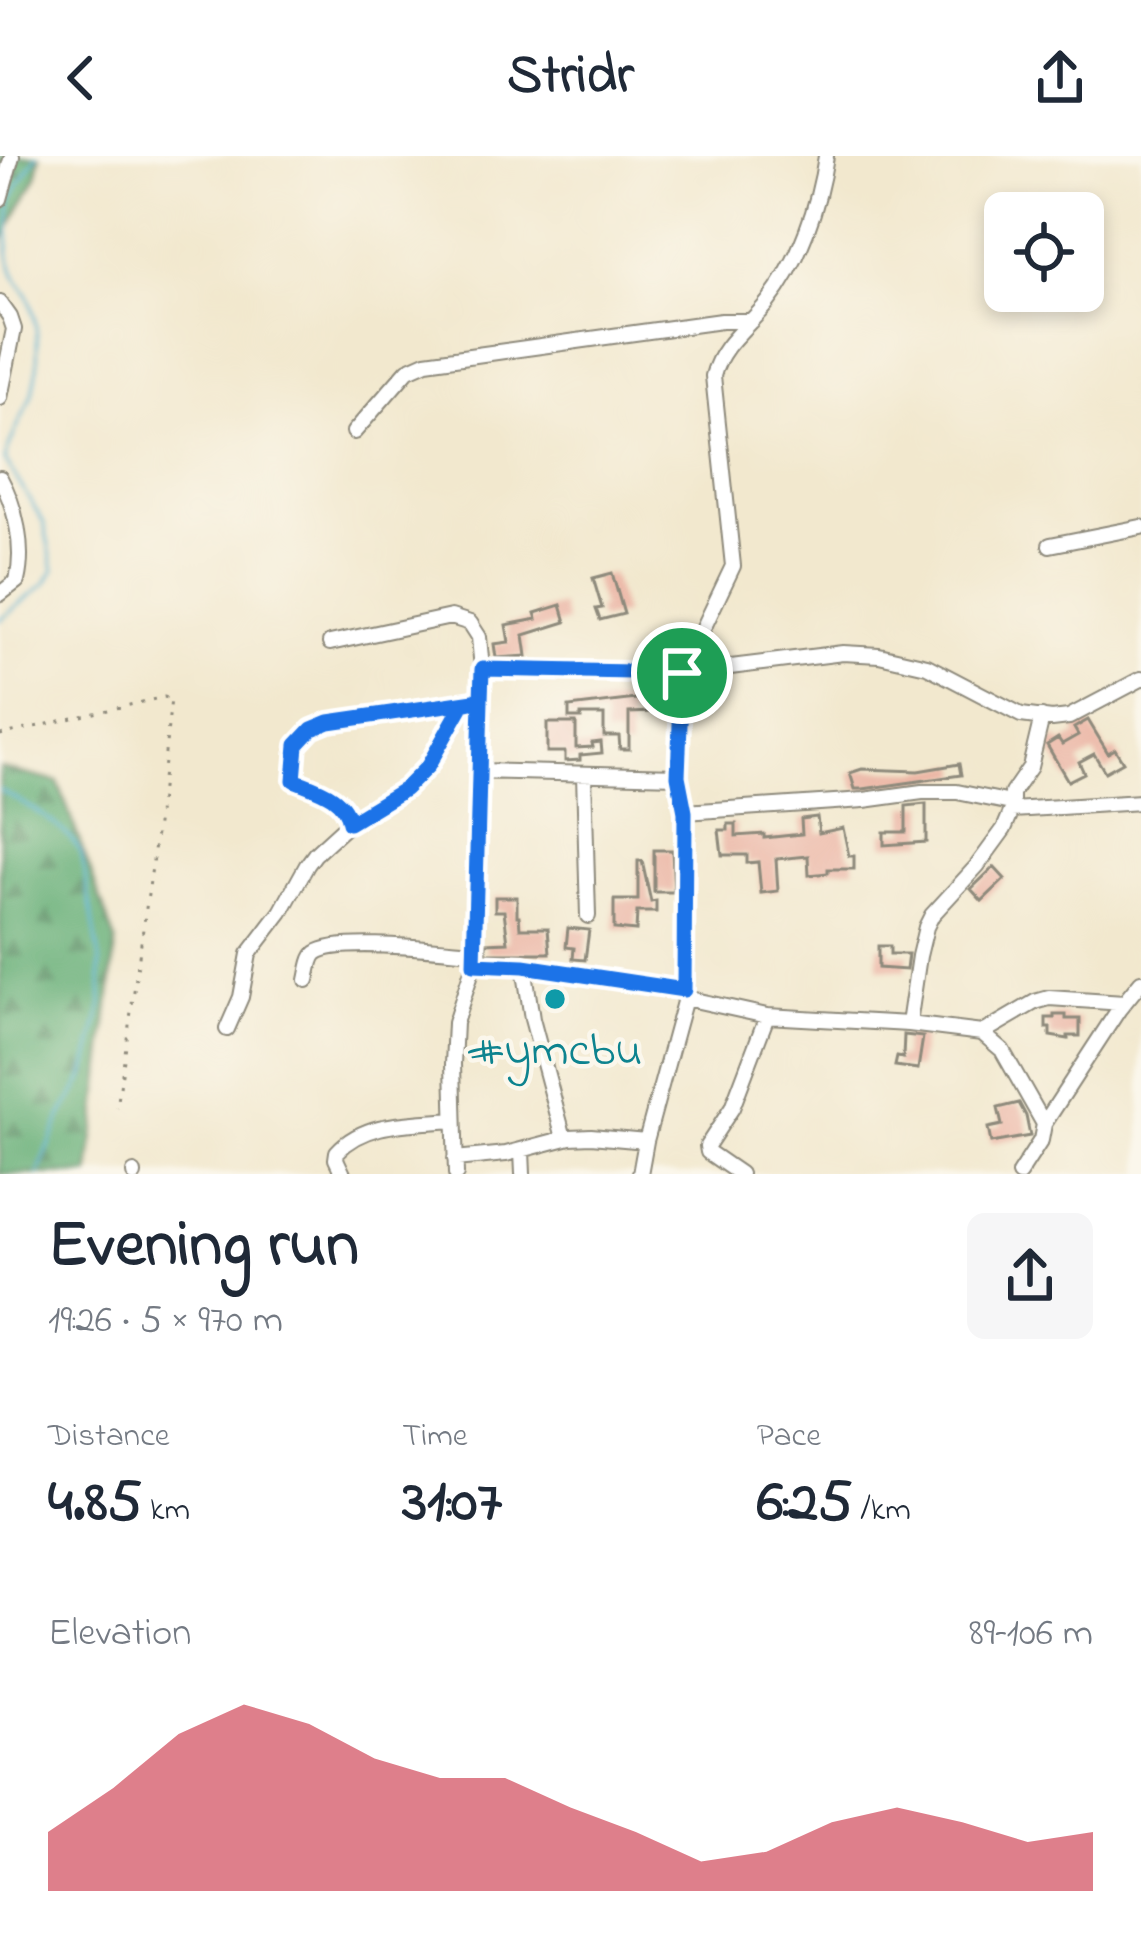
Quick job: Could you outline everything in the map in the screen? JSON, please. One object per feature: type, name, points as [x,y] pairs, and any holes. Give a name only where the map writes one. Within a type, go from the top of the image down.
[{"type":"street","points":[[0,199],[12,156]]},
{"type":"street","points":[[640,1174],[685,994],[685,812],[678,776],[682,673],[734,566],[715,365],[732,338],[772,298],[808,230],[826,156]]},
{"type":"street","points":[[0,303],[14,329],[0,398]]},
{"type":"street","points":[[355,432],[408,370],[426,362],[721,321],[751,321]]},
{"type":"street","points":[[0,478],[15,517],[20,552],[17,581],[0,594]]},
{"type":"street","points":[[1050,545],[1141,527]]},
{"type":"street","points":[[330,643],[459,617],[475,628],[482,649],[474,958],[454,1024],[456,1166],[564,1138],[646,1142]]},
{"type":"street","points":[[482,669],[682,673],[842,653],[879,655],[927,666],[1021,715],[1042,717],[1070,717],[1141,679]]},
{"type":"street","points":[[349,823],[338,801],[294,780],[294,752],[307,733],[329,722],[481,700]]},
{"type":"street","points":[[227,1030],[254,946],[281,912],[315,854],[349,823],[405,789],[428,766],[463,704]]},
{"type":"street","points":[[909,1024],[926,927],[1004,829],[1012,793],[1030,766],[1042,717]]},
{"type":"street","points":[[478,770],[678,776]]},
{"type":"street","points":[[584,774],[588,916]]},
{"type":"street","points":[[685,812],[922,792],[957,792],[1012,806],[1141,802]]},
{"type":"street","points":[[308,980],[316,952],[370,944],[685,994],[766,1016],[909,1024],[982,1034],[1002,1050],[1044,1124]]},
{"type":"street","points":[[524,966],[535,1033],[564,1138]]},
{"type":"street","points":[[1019,1174],[1041,1140],[1044,1124],[1141,982]]},
{"type":"street","points":[[982,1034],[1035,1001],[1124,1003]]},
{"type":"street","points":[[740,1174],[707,1146],[732,1108],[766,1016]]},
{"type":"street","points":[[343,1174],[337,1152],[355,1136],[396,1125],[453,1120]]},
{"type":"street","points":[[522,1151],[523,1174]]},
{"type":"path","points":[[0,735],[170,697],[153,860],[117,1108]]},
{"type":"green space","points":[[0,156],[40,156],[36,178],[2,241],[0,255]]},
{"type":"green space","points":[[0,768],[58,782],[116,942],[90,1174],[0,1174]]},
{"type":"building","points":[[612,573],[624,614],[600,620],[596,609],[602,608],[593,578]]},
{"type":"building","points":[[561,605],[566,622],[524,635],[527,656],[496,658],[494,644],[509,642],[506,625],[537,619],[535,613]]},
{"type":"building","points":[[653,697],[653,712],[629,713],[629,749],[620,749],[619,736],[604,736],[604,715],[569,718],[569,707]]},
{"type":"building","points":[[1088,720],[1108,753],[1115,749],[1123,762],[1105,772],[1094,754],[1079,762],[1084,773],[1068,781],[1047,745],[1058,738],[1062,744],[1078,735],[1074,728]]},
{"type":"building","points":[[547,723],[576,723],[576,748],[601,742],[602,753],[565,761],[565,752],[547,752]]},
{"type":"building","points":[[959,764],[961,775],[863,789],[855,789],[850,773],[862,769],[918,771]]},
{"type":"building","points":[[926,804],[926,842],[884,845],[884,832],[906,832],[906,806]]},
{"type":"building","points":[[817,817],[819,833],[843,828],[854,869],[809,875],[808,856],[776,859],[778,891],[761,893],[758,862],[747,863],[747,855],[722,855],[719,830],[728,830],[728,824],[736,824],[736,836],[764,834],[764,838],[802,834],[801,819]]},
{"type":"building","points":[[654,850],[672,850],[674,892],[654,892]]},
{"type":"building","points":[[638,861],[642,861],[656,912],[637,912],[636,931],[614,929],[614,900],[638,900]]},
{"type":"building","points":[[994,867],[1005,879],[982,901],[971,889]]},
{"type":"building","points":[[495,897],[517,897],[520,928],[548,928],[550,953],[486,953],[486,943],[508,942],[504,911],[495,911]]},
{"type":"building","points":[[568,928],[589,930],[585,960],[573,959],[574,948],[566,947]]},
{"type":"building","points":[[878,946],[890,946],[890,954],[908,954],[906,970],[878,968]]},
{"type":"building","points":[[1046,1018],[1080,1019],[1080,1036],[1050,1036]]},
{"type":"building","points":[[904,1035],[923,1037],[918,1069],[895,1066],[897,1057],[903,1058]]},
{"type":"building","points":[[1019,1103],[1030,1136],[991,1143],[988,1128],[1002,1125],[998,1108]]},
{"type":"waterway","points":[[0,620],[45,584],[54,570],[44,523],[5,460],[37,371],[34,314],[13,272],[9,234],[13,197],[37,156]]},
{"type":"waterway","points":[[0,790],[55,824],[81,852],[100,960],[102,1005],[85,1076],[60,1119],[38,1174]]},
{"type":"place","name":"#ymcbu","points":[[555,999]]},
{"type":"route","points":[[682,673],[482,669],[481,700],[463,704],[428,766],[405,789],[349,823],[338,801],[294,780],[297,745],[319,725],[481,700],[474,964],[524,966],[684,990],[685,812],[678,776],[682,673]]}]
